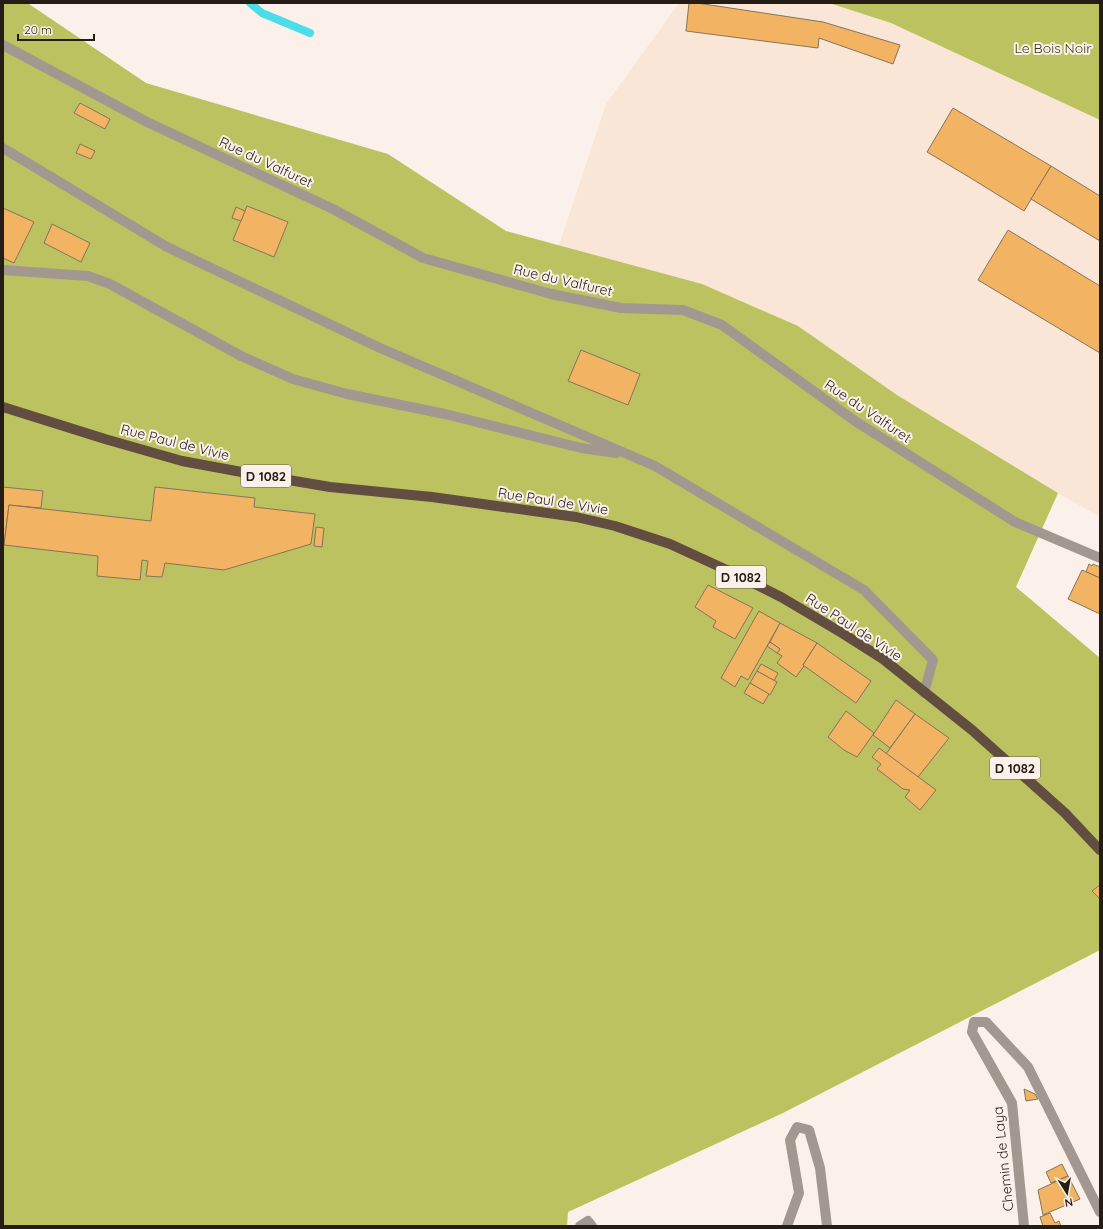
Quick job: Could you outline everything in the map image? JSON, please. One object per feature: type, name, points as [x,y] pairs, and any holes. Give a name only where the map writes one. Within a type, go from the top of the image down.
[{"type":"main road","name":"Rue Paul de Vivie","points":[[3,407],[182,461],[247,474],[330,487],[432,497],[576,517],[615,526],[670,544],[781,597],[842,633],[882,659],[972,730],[1065,813],[1100,850]]},
{"type":"street","name":"Rue du Valfuret","points":[[3,45],[147,122],[333,209],[423,258],[551,294],[621,308],[682,310],[722,325],[855,421],[1015,522],[1100,558]]},
{"type":"street","points":[[3,148],[167,247],[380,348],[655,466],[864,590],[933,660],[924,693]]},
{"type":"street","points":[[3,270],[88,276],[96,278],[110,284],[241,356],[293,379],[347,394],[445,414],[581,448],[631,456]]},
{"type":"street","name":"Chemin de Laya","points":[[1024,1226],[1012,1102],[972,1032],[974,1022],[986,1022],[1028,1067],[1100,1212]]},
{"type":"street","points":[[787,1226],[799,1193],[790,1140],[797,1127],[809,1130],[820,1168],[827,1226]]},
{"type":"street","points":[[580,1226],[588,1221],[592,1226]]},
{"type":"shaded area","points":[[679,3],[829,3],[891,23],[1100,120],[1100,517],[897,395],[798,326],[559,245],[606,104]]},
{"type":"green space","points":[[3,3],[29,3],[146,83],[388,154],[506,231],[702,284],[798,326],[897,395],[1058,493],[1016,587],[1100,658],[1100,950],[783,1113],[568,1212],[567,1226],[3,1226]]},
{"type":"green space","name":"Le Bois Noir","points":[[829,3],[1100,3],[1100,120],[891,23]]},
{"type":"building","points":[[689,3],[823,22],[900,45],[893,64],[819,38],[818,48],[686,31]]},
{"type":"building","points":[[80,103],[110,119],[105,129],[74,113]]},
{"type":"building","points":[[953,108],[1051,166],[1024,211],[927,152]]},
{"type":"building","points":[[80,144],[95,151],[91,159],[76,153]]},
{"type":"building","points":[[1051,166],[1100,196],[1100,241],[1031,199]]},
{"type":"building","points":[[247,206],[288,222],[274,257],[233,240]]},
{"type":"building","points":[[236,207],[245,211],[241,221],[232,218]]},
{"type":"building","points":[[3,208],[34,222],[14,263],[3,258]]},
{"type":"building","points":[[52,224],[90,243],[81,262],[44,243]]},
{"type":"building","points":[[1008,230],[1100,286],[1100,353],[978,280]]},
{"type":"building","points":[[581,350],[640,374],[628,405],[568,381]]},
{"type":"building","points":[[3,487],[43,491],[41,508],[9,505],[4,545],[3,545]]},
{"type":"building","points":[[155,487],[255,498],[254,507],[315,514],[311,544],[224,570],[165,563],[162,577],[146,576],[148,561],[142,560],[140,580],[97,576],[98,556],[4,545],[9,505],[151,521]]},
{"type":"building","points":[[316,527],[324,528],[322,547],[314,546]]},
{"type":"building","points":[[1089,564],[1100,567],[1100,578],[1086,572]]},
{"type":"building","points":[[1082,570],[1100,578],[1100,614],[1068,599]]},
{"type":"building","points":[[708,585],[753,608],[735,639],[713,627],[716,621],[695,607]]},
{"type":"building","points":[[759,611],[780,623],[748,680],[741,676],[735,687],[721,678]]},
{"type":"building","points":[[780,623],[817,643],[796,677],[777,663],[782,656],[777,653],[780,649],[770,642]]},
{"type":"building","points":[[770,642],[780,649],[777,653],[767,646]]},
{"type":"building","points":[[817,643],[871,681],[856,703],[803,665]]},
{"type":"building","points":[[761,664],[778,673],[774,681],[757,671]]},
{"type":"building","points":[[757,671],[777,682],[770,695],[750,683]]},
{"type":"building","points":[[750,683],[769,694],[763,704],[744,693]]},
{"type":"building","points":[[896,700],[915,714],[890,748],[873,735]]},
{"type":"building","points":[[846,711],[874,733],[857,757],[844,750],[828,737]]},
{"type":"building","points":[[915,714],[949,738],[918,777],[886,754]]},
{"type":"building","points":[[879,748],[936,790],[920,810],[905,797],[910,790],[903,789],[877,769],[881,764],[872,757]]},
{"type":"building","points":[[1100,885],[1100,899],[1092,891]]},
{"type":"building","points":[[1024,1089],[1035,1094],[1038,1099],[1026,1101]]},
{"type":"building","points":[[1062,1164],[1068,1176],[1051,1183],[1046,1172]]},
{"type":"building","points":[[1068,1176],[1080,1199],[1043,1215],[1038,1190]]},
{"type":"building","points":[[1050,1213],[1055,1223],[1059,1221],[1061,1226],[1043,1226],[1040,1217]]},
{"type":"waterway","points":[[250,3],[262,13],[310,33]]}]
